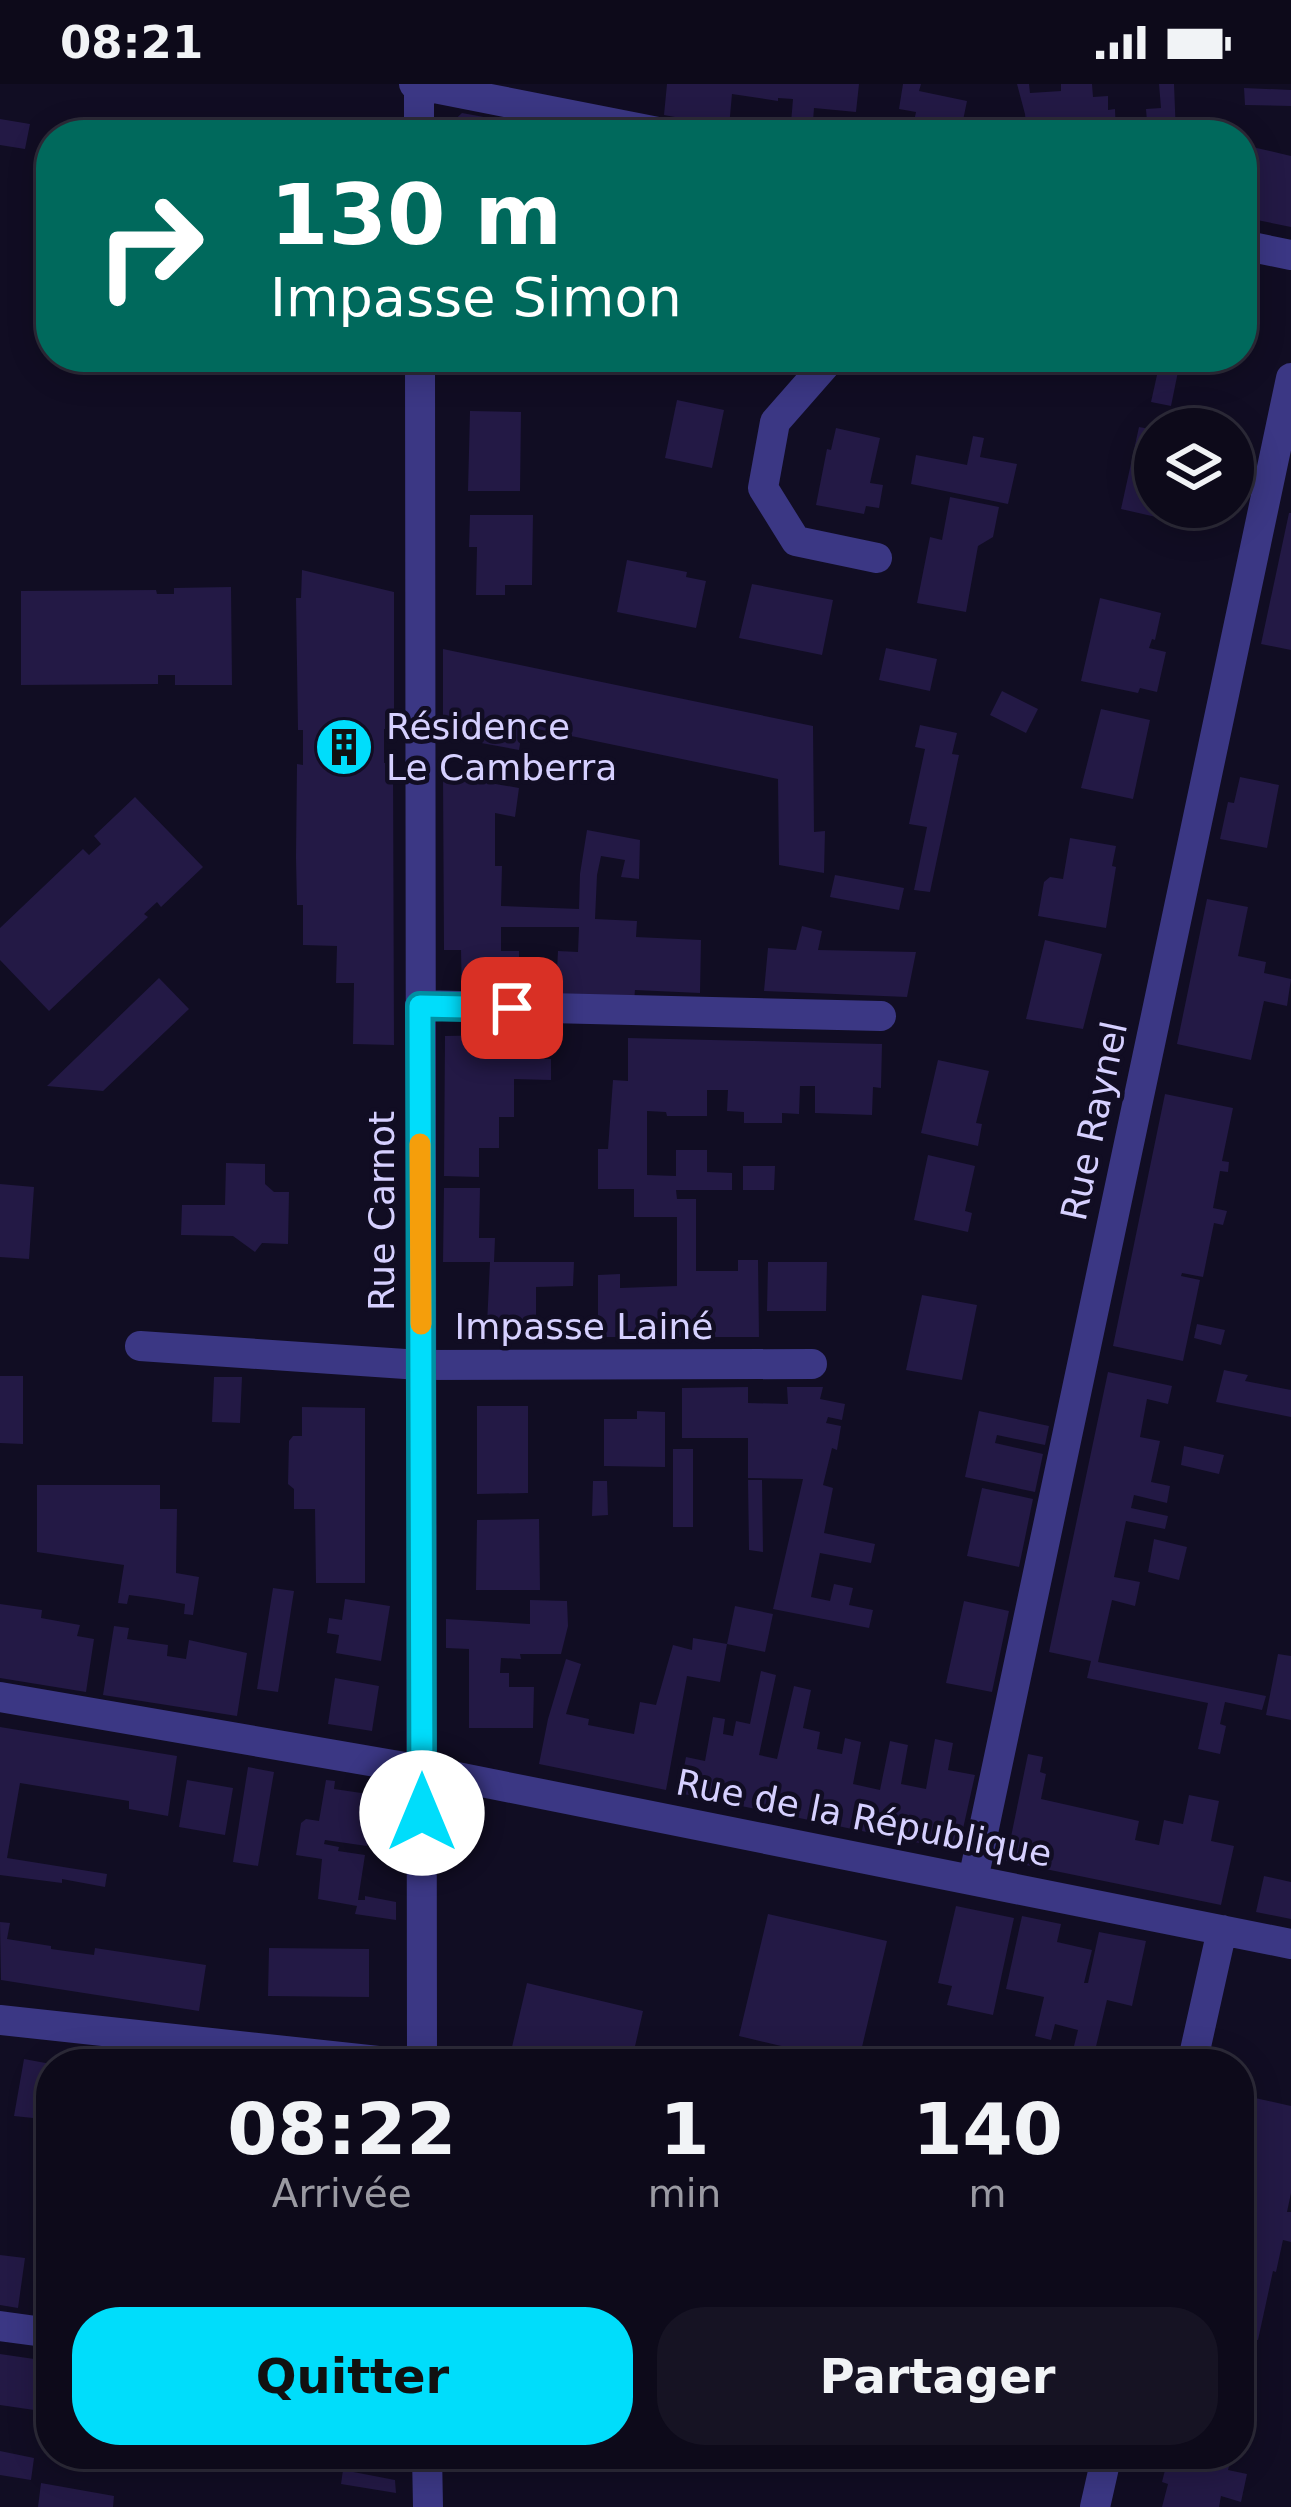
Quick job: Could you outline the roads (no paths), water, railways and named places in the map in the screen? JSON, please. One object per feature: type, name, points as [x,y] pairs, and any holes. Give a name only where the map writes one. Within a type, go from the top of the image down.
[{"type":"street","points":[[418,120],[417,84],[598,120]]},
{"type":"street","points":[[1257,248],[1291,254]]},
{"type":"street","name":"Rue Carnot","points":[[420,372],[422,2049]]},
{"type":"street","points":[[819,372],[775,422],[763,488],[796,542],[878,558]]},
{"type":"street","name":"Rue Raynel","points":[[974,1880],[1291,377]]},
{"type":"street","points":[[420,1006],[881,1016]]},
{"type":"street","name":"Impasse Lainé","points":[[140,1346],[421,1365],[812,1364]]},
{"type":"street","name":"Rue de la République","points":[[0,1697],[422,1770],[1291,1944]]},
{"type":"street","points":[[1195,2049],[1222,1930]]},
{"type":"street","points":[[0,2020],[268,2049]]},
{"type":"street","points":[[0,2326],[36,2331]]},
{"type":"street","points":[[427,2469],[428,2507]]},
{"type":"street","points":[[1095,2507],[1104,2469]]},
{"type":"place","name":"Résidence Le Camberra","points":[[344,747]]}]
